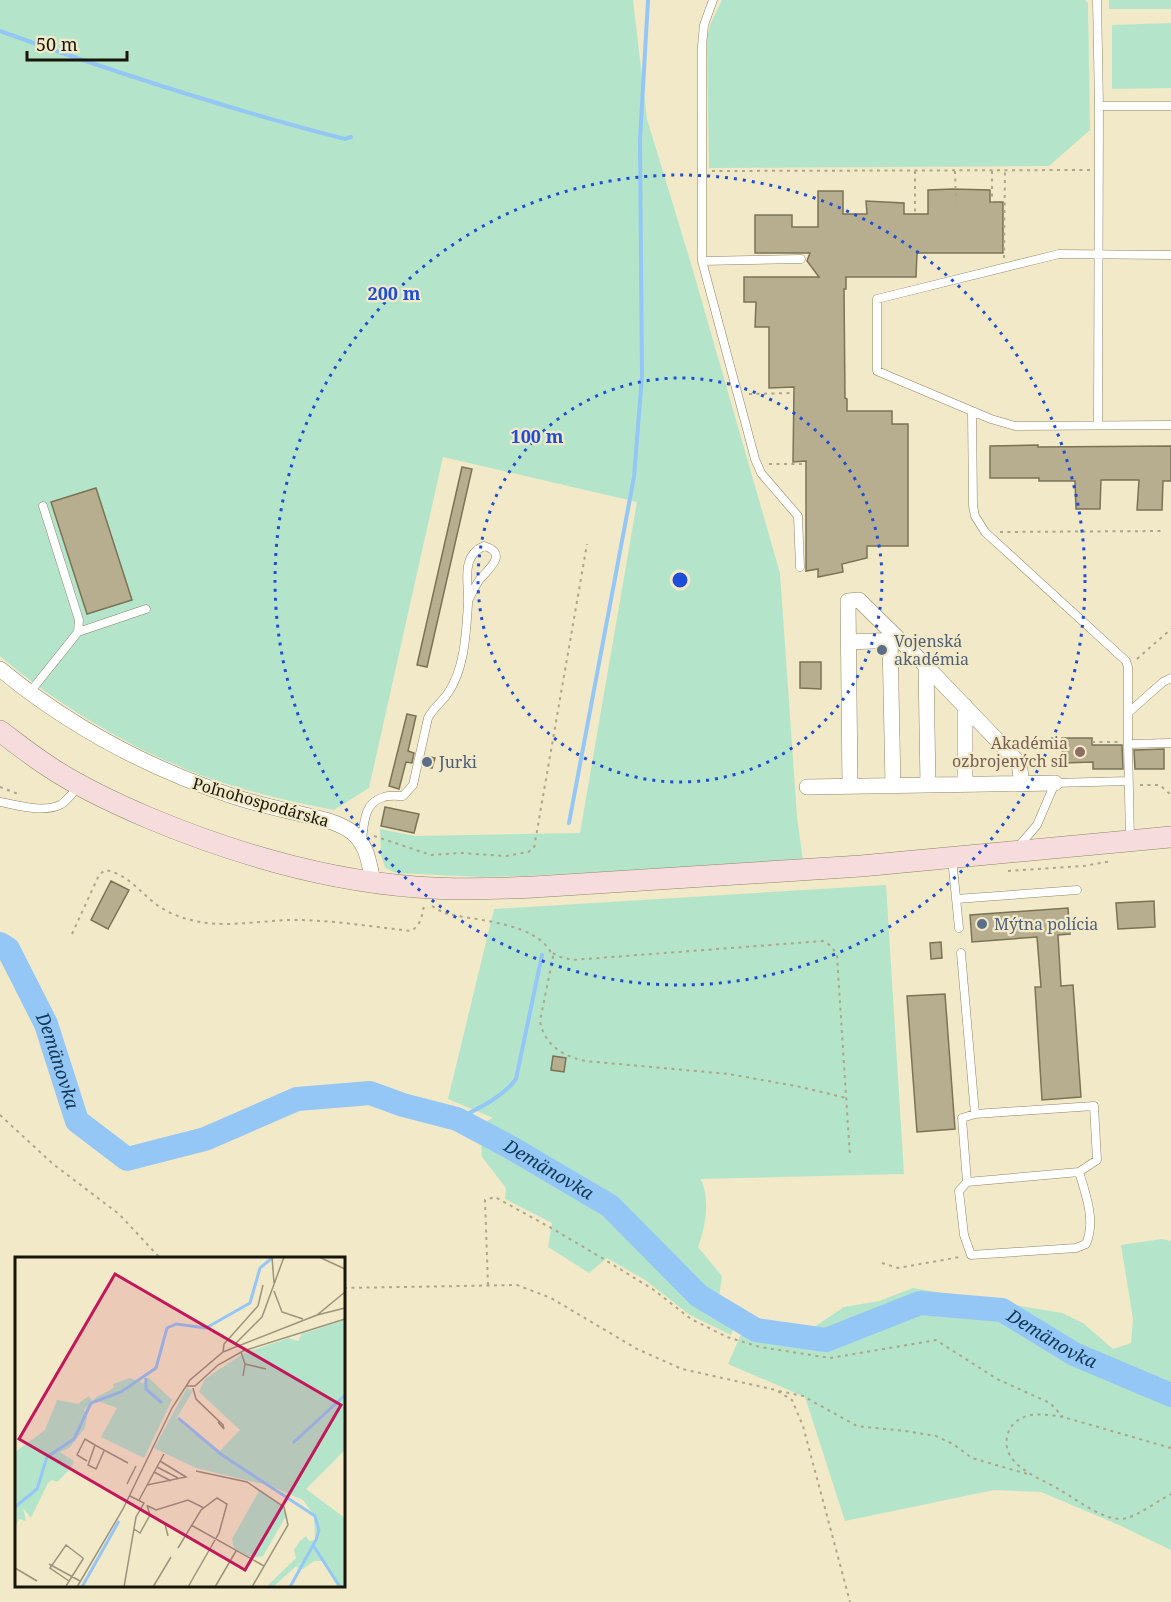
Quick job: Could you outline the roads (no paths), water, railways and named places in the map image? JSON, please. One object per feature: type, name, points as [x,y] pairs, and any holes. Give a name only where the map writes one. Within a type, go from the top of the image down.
[{"type":"main road","points":[[0,731],[48,767],[80,785],[128,809],[206,841],[292,865],[373,882],[445,889],[524,888],[861,866],[1171,837]]},
{"type":"main road","points":[[0,748],[48,767]]},
{"type":"street","points":[[850,786],[848,601],[859,600],[894,640],[926,666],[1018,763],[1022,784]]},
{"type":"street","points":[[849,642],[894,640]]},
{"type":"street","points":[[893,786],[894,640]]},
{"type":"street","points":[[926,666],[928,785]]},
{"type":"street","name":"Poľnohospodárska","points":[[0,669],[30,693],[101,738],[167,771],[194,783],[253,803],[334,823],[362,836]]},
{"type":"street","points":[[965,706],[965,785]]},
{"type":"street","points":[[807,787],[1055,783]]},
{"type":"street","points":[[362,836],[373,882]]},
{"type":"lane","points":[[713,0],[704,25],[702,46],[702,261],[757,464],[761,473],[798,516],[800,567]]},
{"type":"lane","points":[[1097,0],[1098,425]]},
{"type":"lane","points":[[1099,106],[1171,106]]},
{"type":"lane","points":[[1171,255],[1059,254],[877,299],[877,371],[972,411],[1015,426],[1171,425]]},
{"type":"lane","points":[[702,261],[801,260]]},
{"type":"lane","points":[[972,411],[975,516],[986,532],[1122,656],[1128,667],[1130,841]]},
{"type":"lane","points":[[43,506],[79,620],[78,632]]},
{"type":"lane","points":[[362,836],[367,810],[372,802],[381,797],[403,796],[413,785],[428,718],[432,710],[448,693],[462,658],[468,601],[468,563],[478,548],[484,546],[490,548],[495,552],[494,564],[473,589],[468,601]]},
{"type":"lane","points":[[30,693],[78,632],[146,609]]},
{"type":"lane","points":[[1128,713],[1163,682],[1171,678]]},
{"type":"lane","points":[[1128,744],[1171,743]]},
{"type":"lane","points":[[1014,852],[1036,825],[1055,783],[1128,783]]},
{"type":"lane","points":[[0,802],[33,807],[61,805],[80,785]]},
{"type":"lane","points":[[952,858],[959,928]]},
{"type":"lane","points":[[957,899],[1077,890]]},
{"type":"lane","points":[[961,953],[975,1114]]},
{"type":"lane","points":[[967,1182],[962,1118],[975,1114],[1094,1106],[1097,1160],[1079,1172],[967,1182],[959,1191],[964,1235],[971,1255],[1076,1248],[1086,1244],[1091,1233],[1089,1205],[1079,1172]]},
{"type":"waterway","points":[[569,823],[634,477],[642,376],[640,139],[648,0]]},
{"type":"waterway","points":[[0,31],[214,102],[345,139],[351,137]]},
{"type":"waterway","name":"Demänovka","points":[[0,944],[8,949],[46,1024],[77,1121],[127,1159],[205,1139],[297,1099],[370,1093],[403,1105],[457,1119],[510,1147],[610,1206],[699,1296],[756,1330],[826,1340],[920,1303],[1002,1310],[1074,1354],[1171,1395]]},
{"type":"waterway","points":[[457,1119],[496,1097],[516,1079],[542,955]]},
{"type":"place","name":"Vojenská akadémia","points":[[882,650]]},
{"type":"place","name":"Akadémia ozbrojených síl","points":[[1080,752]]},
{"type":"place","name":"Jurki","points":[[427,762]]},
{"type":"place","name":"Mýtna polícia","points":[[982,924]]}]
